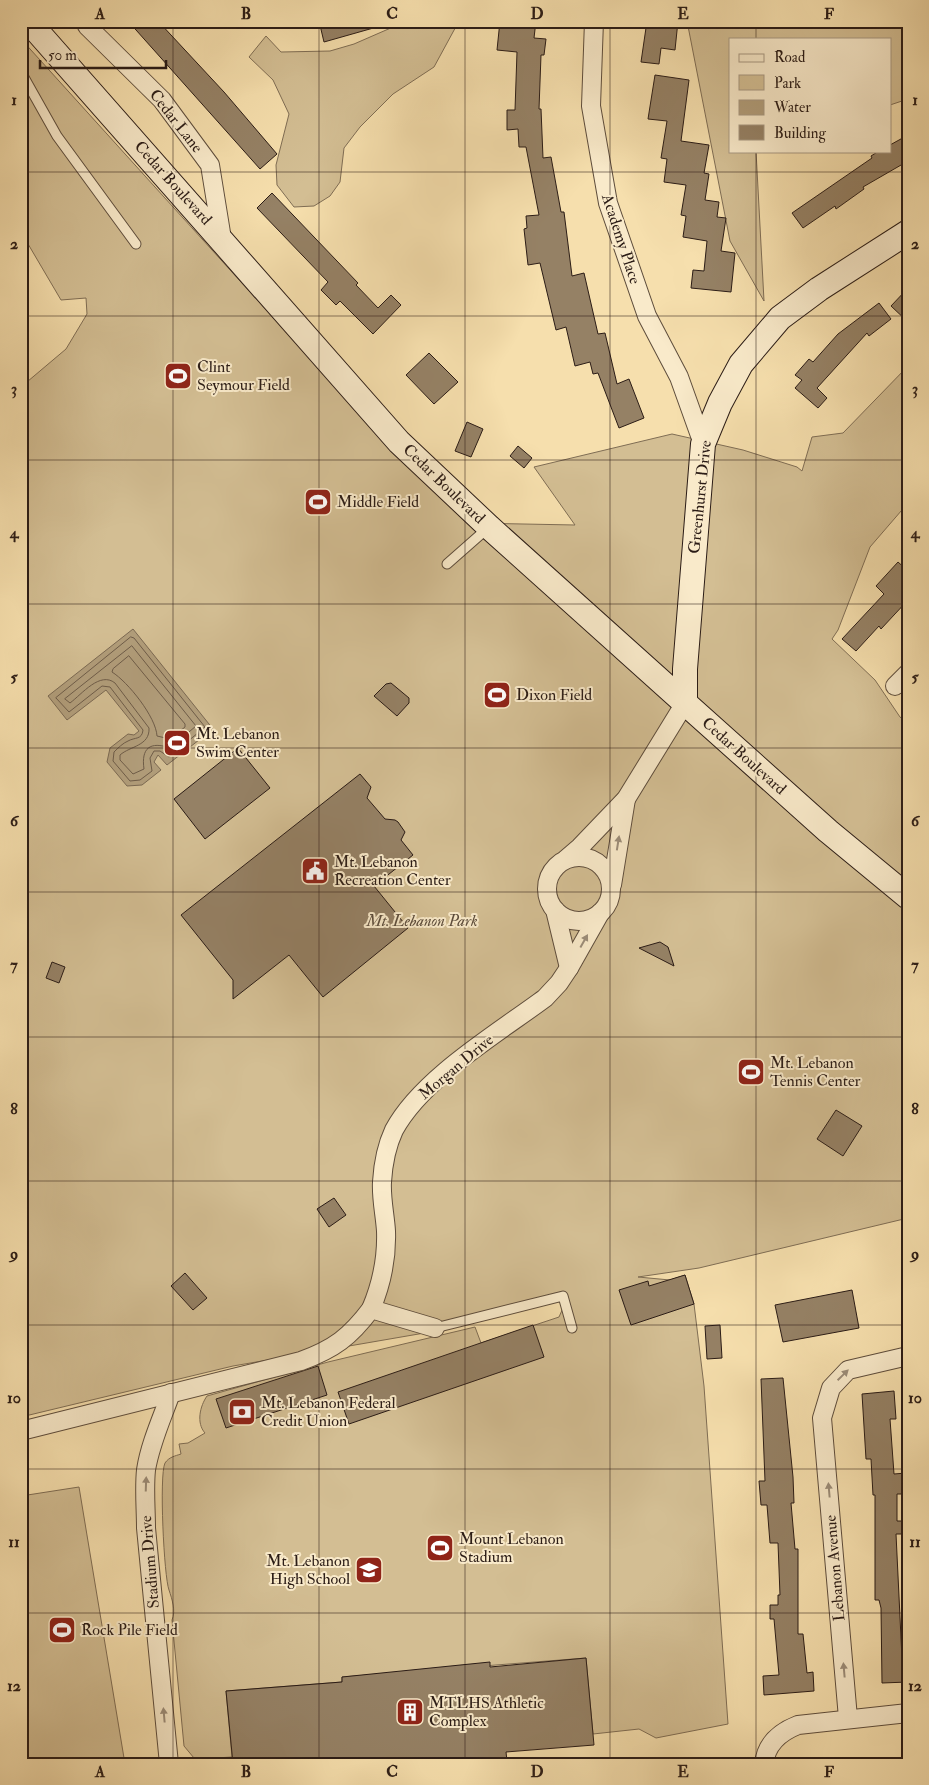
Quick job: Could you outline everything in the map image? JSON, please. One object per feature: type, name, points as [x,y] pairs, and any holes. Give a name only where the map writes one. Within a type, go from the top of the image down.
[{"type":"street","name":"Cedar Boulevard","points":[[28,21],[400,442],[489,527],[685,703],[828,831],[908,897]]},
{"type":"street","name":"Academy Place","points":[[594,21],[591,106],[608,203],[646,316],[679,377],[703,444]]},
{"type":"street","name":"Cedar Lane","points":[[87,26],[162,100],[210,165],[222,239]]},
{"type":"street","name":"Greenhurst Drive","points":[[685,703],[685,669],[703,444],[720,403],[741,364],[780,318],[820,289],[908,232]]},
{"type":"street","points":[[895,686],[908,673]]},
{"type":"street","points":[[569,968],[555,910],[547,892],[548,881],[554,868],[580,847],[626,799],[685,703]]},
{"type":"street","points":[[555,910],[572,920],[592,918],[606,906],[611,888],[626,799]]},
{"type":"street","points":[[566,859],[587,857],[596,861],[604,868],[611,888]]},
{"type":"street","name":"Morgan Drive","points":[[371,1308],[380,1286],[385,1259],[382,1182],[386,1152],[394,1130],[432,1084],[545,998],[559,983],[569,968],[600,913]]},
{"type":"street","points":[[21,1431],[171,1393],[252,1375],[322,1353],[342,1341],[356,1329],[371,1308],[435,1328]]},
{"type":"street","name":"Lebanon Avenue","points":[[848,1718],[822,1418],[831,1388],[848,1370],[908,1356]]},
{"type":"street","name":"Stadium Drive","points":[[169,1764],[146,1528],[146,1470],[171,1393]]},
{"type":"street","points":[[764,1764],[769,1747],[786,1730],[798,1725],[848,1718],[908,1713]]},
{"type":"lane","points":[[21,72],[56,136],[136,244]]},
{"type":"lane","points":[[447,564],[489,527]]},
{"type":"lane","points":[[435,1328],[563,1296],[572,1328]]},
{"type":"green space","points":[[397,21],[459,21],[434,67],[393,94],[360,127],[344,148],[340,182],[330,196],[314,206],[294,207],[277,185],[276,165],[289,114],[273,80],[249,57],[266,36],[281,52],[330,51],[354,44],[393,27]]},
{"type":"green space","points":[[687,21],[908,21],[908,99],[892,104],[892,38],[729,38],[729,152],[756,152],[764,301],[730,241]]},
{"type":"green space","name":"Mt. Lebanon Park","points":[[21,39],[393,450],[471,523],[575,525],[534,467],[672,434],[743,450],[797,467],[802,471],[812,437],[843,433],[908,366],[908,503],[870,547],[838,630],[832,639],[875,680],[900,717],[908,724],[908,1218],[699,1268],[638,1277],[670,1280],[685,1275],[694,1304],[704,1386],[728,1724],[656,1738],[639,1729],[593,1734],[586,1658],[342,1677],[342,1682],[226,1691],[232,1757],[216,1758],[216,1764],[199,1764],[184,1746],[172,1620],[174,1609],[167,1581],[164,1547],[162,1486],[165,1463],[172,1457],[181,1454],[179,1444],[188,1443],[205,1433],[202,1429],[200,1414],[207,1396],[328,1362],[475,1327],[481,1343],[559,1317],[567,1299],[436,1331],[233,1366],[21,1417],[21,387],[66,349],[87,314],[86,298],[61,300],[21,232]]},
{"type":"green space","name":"Rock Pile Field","points":[[79,1487],[125,1764],[21,1764],[21,1496]]},
{"type":"water","points":[[133,629],[213,729],[167,765],[158,755],[154,762],[161,770],[142,785],[127,786],[107,762],[110,748],[128,734],[134,735],[139,731],[106,690],[67,720],[48,696]]},
{"type":"building","points":[[128,21],[158,21],[224,92],[277,154],[260,169]]},
{"type":"building","points":[[319,21],[384,21],[384,25],[324,42]]},
{"type":"building","points":[[500,21],[536,21],[534,38],[546,39],[544,55],[541,55],[539,109],[541,109],[543,158],[551,157],[561,212],[564,212],[572,276],[584,273],[598,334],[605,333],[617,384],[629,379],[644,418],[619,428],[598,373],[593,374],[590,362],[575,366],[566,327],[556,330],[540,263],[528,265],[524,229],[527,228],[526,216],[539,215],[526,147],[519,147],[518,129],[507,130],[507,110],[515,110],[517,52],[497,50]]},
{"type":"building","points":[[647,21],[678,21],[675,50],[661,48],[659,64],[641,62]]},
{"type":"building","points":[[655,75],[689,80],[681,141],[709,145],[704,173],[709,174],[705,200],[719,202],[717,217],[726,218],[721,251],[735,253],[731,292],[691,288],[693,270],[704,271],[707,241],[683,237],[686,216],[681,215],[686,185],[664,182],[667,159],[661,158],[667,121],[648,119]]},
{"type":"building","points":[[908,135],[908,161],[863,187],[864,189],[836,209],[835,206],[803,228],[792,213],[872,158],[871,156],[877,152],[892,152],[892,144]]},
{"type":"building","points":[[272,193],[358,283],[356,285],[378,308],[391,295],[401,305],[373,334],[340,301],[336,305],[321,290],[328,282],[257,208]]},
{"type":"building","points":[[908,288],[908,322],[891,306]]},
{"type":"building","points":[[879,303],[891,319],[869,336],[867,333],[817,388],[827,398],[818,408],[795,388],[802,380],[795,375],[809,359],[813,362],[838,334]]},
{"type":"building","points":[[429,353],[458,382],[434,404],[406,375]]},
{"type":"building","points":[[467,422],[483,429],[471,457],[455,451]]},
{"type":"building","points":[[518,446],[532,458],[524,468],[510,456]]},
{"type":"building","points":[[898,562],[908,571],[908,600],[881,629],[879,626],[856,651],[842,639],[884,594],[876,586]]},
{"type":"building","points":[[391,683],[409,698],[409,703],[397,716],[374,696],[386,684]]},
{"type":"building","points":[[238,748],[270,788],[205,839],[174,799]]},
{"type":"building","name":"Mt. Lebanon Recreation Center","points":[[360,774],[371,787],[367,798],[385,819],[398,822],[405,832],[401,840],[413,855],[374,886],[408,928],[323,997],[289,955],[233,999],[233,980],[181,915]]},
{"type":"building","points":[[660,942],[668,947],[674,966],[639,948]]},
{"type":"building","points":[[52,962],[65,967],[59,983],[46,978]]},
{"type":"building","points":[[836,1110],[862,1126],[843,1156],[817,1139]]},
{"type":"building","points":[[334,1198],[346,1215],[329,1227],[317,1209]]},
{"type":"building","points":[[185,1273],[207,1298],[193,1310],[171,1286]]},
{"type":"building","points":[[685,1275],[694,1304],[631,1325],[619,1290],[648,1281],[649,1286]]},
{"type":"building","points":[[852,1290],[859,1328],[783,1342],[775,1305]]},
{"type":"building","points":[[533,1325],[544,1357],[349,1424],[338,1392]]},
{"type":"building","points":[[720,1325],[722,1358],[707,1359],[705,1326]]},
{"type":"building","points":[[318,1366],[327,1395],[226,1428],[216,1399]]},
{"type":"building","points":[[783,1378],[793,1477],[794,1503],[791,1503],[795,1549],[798,1549],[798,1634],[803,1634],[807,1673],[813,1672],[814,1691],[764,1695],[763,1676],[779,1675],[774,1619],[770,1619],[770,1605],[778,1605],[778,1595],[780,1595],[778,1543],[770,1543],[767,1505],[761,1505],[759,1481],[765,1481],[761,1379]]},
{"type":"building","points":[[894,1391],[896,1419],[890,1419],[894,1474],[906,1473],[907,1494],[897,1494],[897,1521],[908,1521],[908,1534],[896,1534],[902,1659],[908,1659],[908,1682],[882,1683],[881,1608],[879,1600],[875,1600],[875,1495],[873,1495],[871,1459],[866,1459],[862,1394]]},
{"type":"building","name":"MTLHS Athletic Complex","points":[[586,1658],[594,1745],[506,1752],[507,1761],[474,1764],[233,1764],[226,1691],[342,1682],[342,1677],[490,1662],[490,1667]]},
{"type":"place","name":"Clint Seymour Field","points":[[178,376]]},
{"type":"place","name":"Middle Field","points":[[318,502]]},
{"type":"place","name":"Dixon Field","points":[[497,695]]},
{"type":"place","name":"Mt. Lebanon Swim Center","points":[[177,743]]},
{"type":"place","name":"Mt. Lebanon Recreation Center","points":[[315,871]]},
{"type":"place","name":"Mt. Lebanon Tennis Center","points":[[751,1072]]},
{"type":"place","name":"Mt. Lebanon Federal Credit Union","points":[[242,1412]]},
{"type":"place","name":"Mount Lebanon Stadium","points":[[440,1548]]},
{"type":"place","name":"Mt. Lebanon High School","points":[[369,1570]]},
{"type":"place","name":"Rock Pile Field","points":[[62,1630]]},
{"type":"place","name":"MTLHS Athletic Complex","points":[[410,1712]]}]
